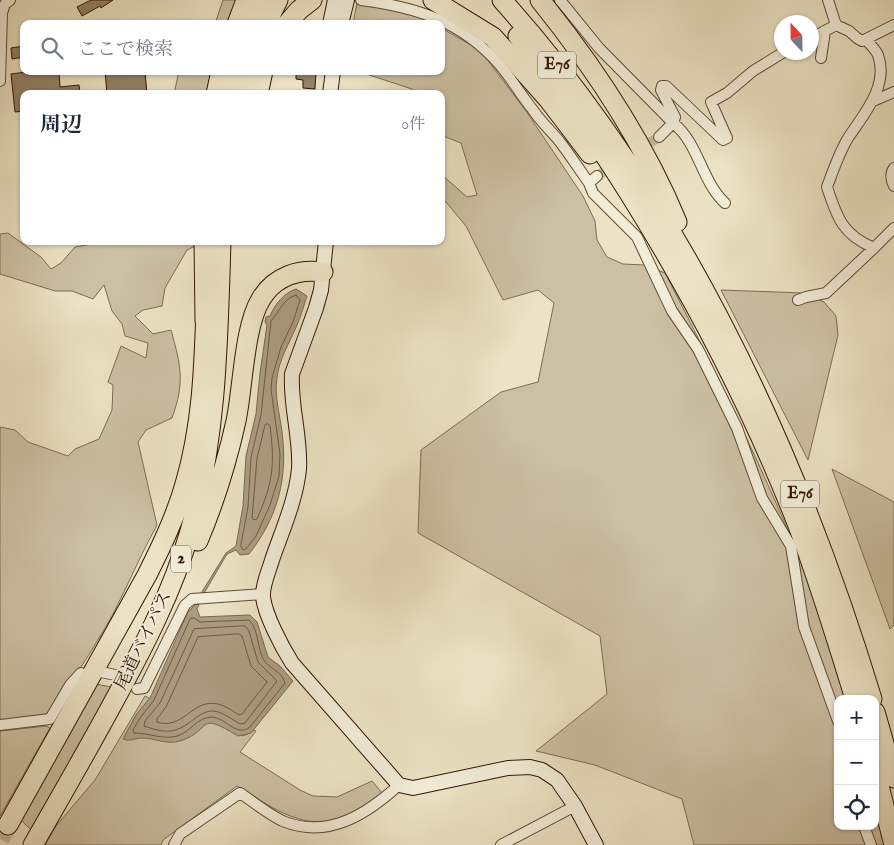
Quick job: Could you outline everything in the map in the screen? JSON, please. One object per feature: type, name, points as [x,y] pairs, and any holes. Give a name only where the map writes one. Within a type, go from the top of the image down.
[{"type":"highway","points":[[238,20],[246,0]]},
{"type":"highway","points":[[254,20],[263,0]]},
{"type":"highway","points":[[268,20],[278,0]]},
{"type":"highway","points":[[290,20],[299,10],[312,0]]},
{"type":"highway","points":[[433,0],[493,37],[548,99],[701,301]]},
{"type":"highway","name":"E76","points":[[490,0],[594,138],[701,301],[772,428],[810,518],[844,610],[871,695]]},
{"type":"highway","name":"E76","points":[[502,0],[547,52],[607,132],[658,210],[701,301],[796,523],[829,614],[854,695]]},
{"type":"highway","points":[[540,0],[591,67],[621,114],[648,162],[673,212],[701,301]]},
{"type":"highway","points":[[217,90],[220,75]]},
{"type":"highway","points":[[230,90],[234,75]]},
{"type":"highway","points":[[244,90],[248,75]]},
{"type":"highway","points":[[259,90],[262,75]]},
{"type":"highway","points":[[204,245],[205,340]]},
{"type":"highway","name":"尾道バイパス","points":[[8,825],[147,575],[176,514],[186,483],[193,451],[203,376],[209,245]]},
{"type":"highway","name":"尾道バイパス","points":[[33,845],[151,631],[190,532],[212,428],[218,354],[222,245]]},
{"type":"highway","points":[[190,532],[203,497],[217,436],[221,406],[232,245]]},
{"type":"highway","points":[[83,757],[106,722],[152,640],[184,574],[215,498],[236,421],[247,348],[256,307],[270,288],[288,275],[299,271],[323,272]]},
{"type":"highway","points":[[879,726],[894,778]]},
{"type":"highway","points":[[879,785],[894,845]]},
{"type":"street","points":[[0,81],[2,14],[5,4],[10,0]]},
{"type":"street","points":[[331,20],[335,0]]},
{"type":"street","points":[[342,20],[347,0]]},
{"type":"street","points":[[361,0],[405,7],[440,20]]},
{"type":"street","points":[[560,0],[599,48],[684,132],[716,195],[725,203]]},
{"type":"street","points":[[828,0],[836,24],[862,41],[894,25]]},
{"type":"street","points":[[445,22],[472,38],[499,64],[593,179],[593,192],[637,237],[672,311],[698,349],[737,428],[762,498],[791,546],[804,627],[834,710]]},
{"type":"street","points":[[819,35],[836,24]]},
{"type":"street","points":[[821,58],[825,32]]},
{"type":"street","points":[[866,40],[878,54],[882,74],[864,118],[847,139],[827,187],[842,225],[859,242],[874,248]]},
{"type":"street","points":[[659,137],[673,123],[675,117],[661,90],[662,86],[666,86],[723,140],[727,138],[711,102],[728,93],[753,71],[774,58]]},
{"type":"street","points":[[322,90],[324,75]]},
{"type":"street","points":[[330,90],[332,75]]},
{"type":"street","points":[[872,101],[894,92]]},
{"type":"street","points":[[894,168],[891,182],[894,186]]},
{"type":"street","points":[[798,300],[826,293],[894,228]]},
{"type":"street","points":[[326,245],[316,308],[292,374],[291,385],[299,449],[299,469],[295,490],[263,594],[264,604],[283,648],[292,662],[400,785],[413,788],[508,768],[530,767],[542,770],[557,780],[575,806],[596,845]]},
{"type":"street","points":[[137,689],[144,688],[185,605],[192,599],[263,594]]},
{"type":"street","points":[[102,672],[120,676]]},
{"type":"street","points":[[0,725],[50,719],[70,685],[81,673]]},
{"type":"street","points":[[174,845],[180,834],[240,793],[284,822],[325,828],[350,820],[378,804],[400,785]]},
{"type":"street","points":[[501,845],[575,806]]},
{"type":"street","points":[[865,830],[871,845]]},
{"type":"shaded area","points":[[223,0],[237,0],[230,20],[216,20]]},
{"type":"shaded area","points":[[357,3],[417,14],[427,20],[354,20]]},
{"type":"shaded area","points":[[445,30],[480,50],[526,111],[583,196],[595,221],[597,240],[607,257],[623,264],[645,265],[665,273],[721,385],[781,514],[830,636],[840,667],[848,695],[834,695],[834,830],[879,830],[879,813],[887,845],[694,845],[682,799],[595,765],[536,751],[607,694],[600,636],[418,533],[421,450],[501,392],[538,382],[554,303],[538,290],[503,300],[466,226],[445,201],[445,178],[467,197],[477,195],[461,143],[445,137],[445,90],[412,90],[369,75],[445,75]]},
{"type":"shaded area","points":[[178,75],[214,75],[211,90],[175,90]]},
{"type":"shaded area","points":[[8,233],[20,242],[20,245],[24,245],[41,257],[51,269],[61,263],[75,247],[86,245],[197,245],[187,250],[165,288],[162,306],[143,310],[135,316],[153,334],[171,330],[179,364],[179,394],[172,418],[146,430],[138,442],[157,525],[119,603],[81,667],[47,718],[0,723],[0,427],[15,430],[28,442],[68,456],[75,449],[99,439],[112,410],[113,385],[108,382],[121,346],[146,358],[148,343],[125,336],[122,324],[112,311],[104,285],[93,299],[72,291],[55,291],[0,274],[0,234]]},
{"type":"shaded area","points":[[721,290],[804,293],[824,302],[836,316],[838,335],[808,460]]},
{"type":"shaded area","points":[[832,469],[894,502],[894,625],[890,629]]},
{"type":"shaded area","points":[[96,684],[111,687],[33,832],[21,820]]},
{"type":"shaded area","points":[[145,696],[193,734],[202,725],[209,722],[215,722],[242,736],[253,730],[256,731],[240,752],[300,790],[313,796],[337,797],[372,781],[382,793],[355,811],[338,819],[324,822],[298,819],[285,814],[237,786],[163,840],[161,845],[45,845],[56,826],[95,780]]},
{"type":"shaded area","points":[[46,726],[50,728],[0,816],[0,731]]},
{"type":"water","points":[[296,289],[307,296],[280,364],[276,385],[283,449],[282,481],[279,496],[267,526],[249,554],[240,555],[236,550],[227,554],[203,595],[200,595],[226,553],[236,546],[243,506],[246,456],[256,414],[267,325],[265,322],[266,317],[270,316],[274,307],[284,296]]},
{"type":"water","points":[[200,602],[197,609],[200,617],[250,615],[257,622],[268,657],[280,666],[293,681],[251,733],[238,736],[225,728],[210,723],[190,737],[175,742],[142,738],[123,739],[136,715],[150,698],[188,612]]},
{"type":"building","points":[[91,0],[113,0],[101,8],[100,6],[82,16],[77,7]]},
{"type":"building","points":[[20,47],[20,58],[12,59],[11,48]]},
{"type":"building","points":[[11,74],[59,75],[60,87],[79,85],[80,90],[20,90],[20,111],[15,112]]},
{"type":"building","points":[[105,75],[145,75],[147,90],[107,90]]},
{"type":"building","points":[[296,75],[316,75],[315,89],[303,88],[303,80],[296,79]]},
{"type":"tunnel","points":[[597,176],[659,137]]},
{"type":"tunnel","points":[[0,839],[8,825]]}]
